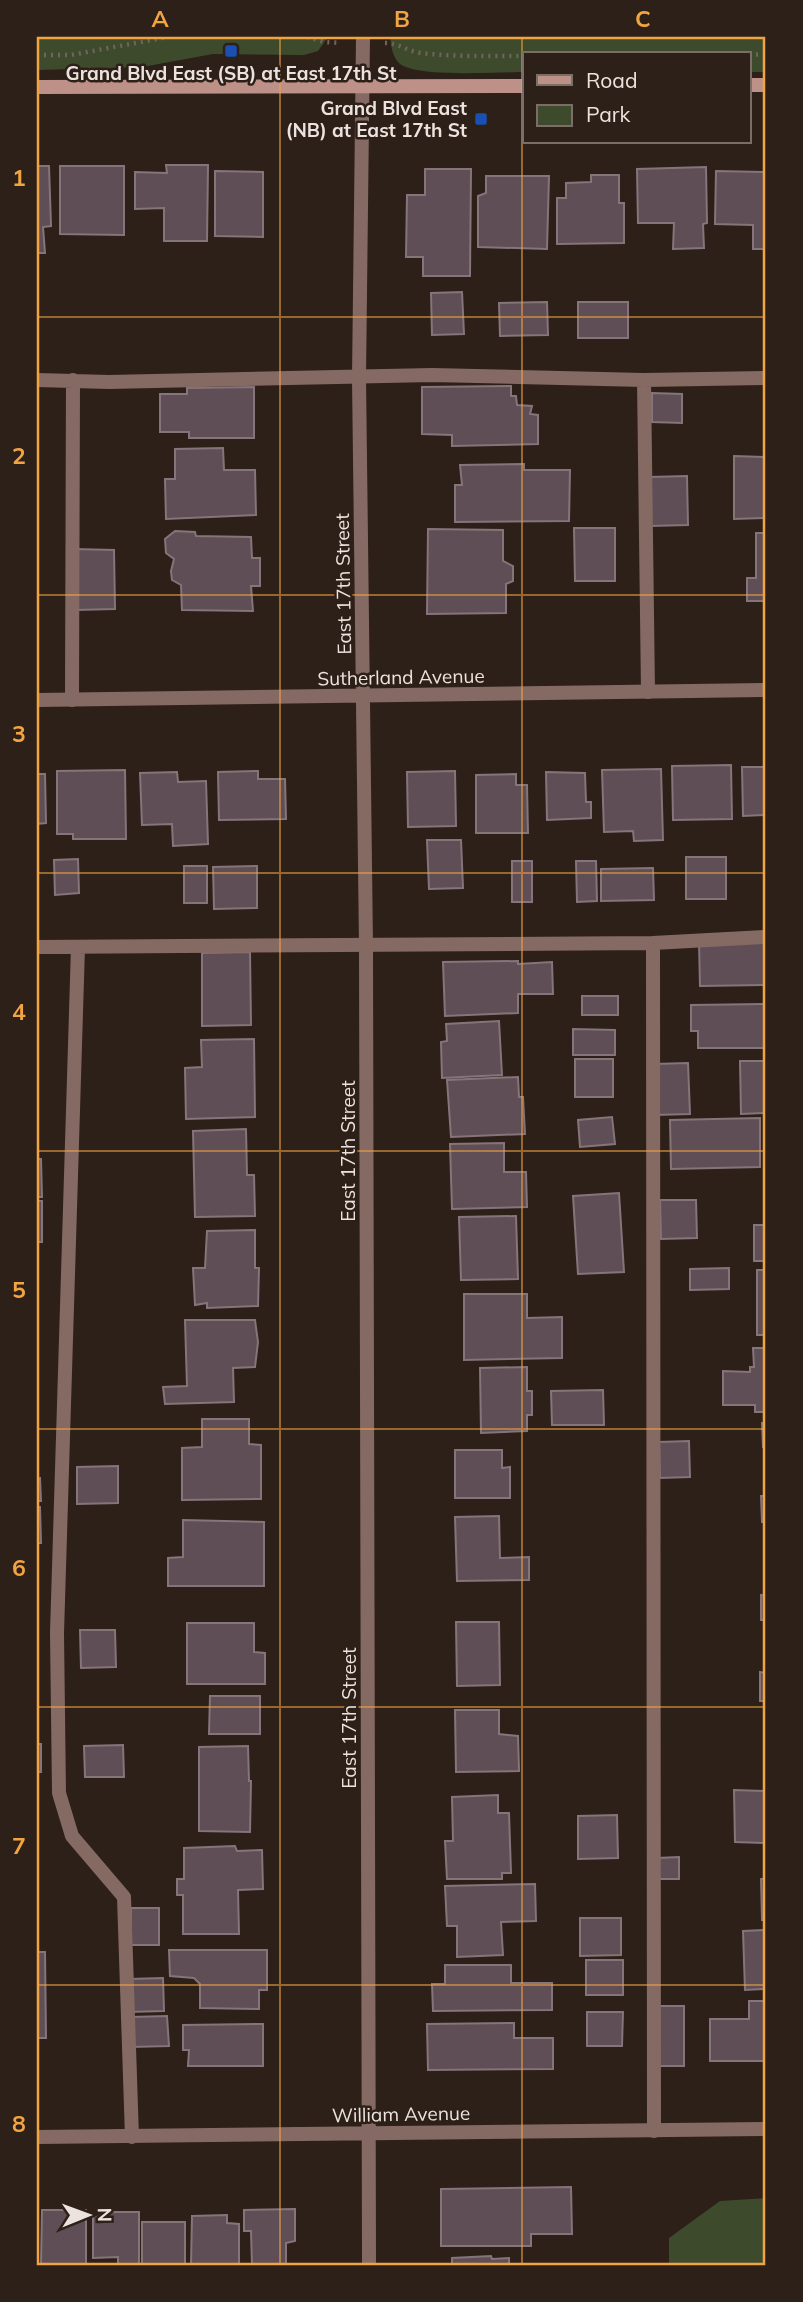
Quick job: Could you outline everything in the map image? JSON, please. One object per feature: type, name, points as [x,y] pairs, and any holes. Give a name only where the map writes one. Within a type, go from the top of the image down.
[{"type":"main road","points":[[37,87],[523,86]]},
{"type":"street","name":"East 17th Street","points":[[363,37],[359,377],[366,946],[369,2265]]},
{"type":"street","points":[[37,380],[109,382],[432,375],[644,380],[766,377]]},
{"type":"street","points":[[72,700],[73,380]]},
{"type":"street","points":[[644,380],[648,692]]},
{"type":"street","name":"Sutherland Avenue","points":[[37,700],[766,690]]},
{"type":"street","points":[[37,947],[653,943],[766,937]]},
{"type":"street","points":[[653,943],[654,2131]]},
{"type":"street","points":[[78,947],[57,1633],[59,1793],[72,1836],[124,1897],[132,2137]]},
{"type":"street","name":"William Avenue","points":[[37,2137],[766,2129]]},
{"type":"path","points":[[37,55],[71,55],[168,37]]},
{"type":"path","points":[[307,37],[325,42]]},
{"type":"path","points":[[391,43],[408,51],[451,56],[523,56]]},
{"type":"green space","points":[[37,37],[328,37],[318,51],[304,55],[213,54],[142,67],[37,70]]},
{"type":"green space","points":[[390,37],[766,37],[766,72],[750,72],[750,52],[523,52],[523,72],[478,73],[408,68],[399,63],[393,54]]},
{"type":"green space","points":[[766,2198],[766,2265],[669,2265],[669,2238],[720,2201]]},
{"type":"building","points":[[166,165],[208,165],[207,241],[164,241],[164,208],[135,209],[135,172],[167,173]]},
{"type":"building","points":[[37,166],[49,166],[51,226],[43,227],[45,253],[37,253]]},
{"type":"building","points":[[60,166],[124,166],[124,235],[60,234]]},
{"type":"building","points":[[706,167],[707,223],[703,224],[704,248],[673,249],[674,223],[638,223],[637,169]]},
{"type":"building","points":[[425,169],[471,169],[470,276],[423,276],[423,257],[406,257],[407,195],[425,195]]},
{"type":"building","points":[[215,171],[263,172],[263,237],[215,236]]},
{"type":"building","points":[[716,171],[766,172],[766,249],[753,249],[753,225],[715,224]]},
{"type":"building","points":[[591,175],[619,175],[619,203],[624,203],[624,243],[557,244],[557,198],[566,198],[566,183],[591,182]]},
{"type":"building","points":[[486,176],[549,176],[547,249],[478,247],[478,196],[486,193]]},
{"type":"building","points":[[462,292],[464,334],[432,335],[431,293]]},
{"type":"building","points":[[547,302],[548,335],[500,336],[499,303]]},
{"type":"building","points":[[578,302],[628,302],[628,338],[578,338]]},
{"type":"building","points":[[511,386],[511,396],[516,396],[517,405],[532,406],[530,414],[538,415],[538,444],[452,446],[452,435],[422,434],[422,387]]},
{"type":"building","points":[[254,387],[254,438],[189,438],[189,432],[160,432],[160,394],[187,394],[187,388]]},
{"type":"building","points":[[652,393],[682,394],[682,423],[652,422]]},
{"type":"building","points":[[223,448],[224,470],[255,470],[256,515],[166,519],[165,479],[175,479],[175,449]]},
{"type":"building","points":[[734,456],[766,457],[766,518],[734,519]]},
{"type":"building","points":[[524,464],[524,470],[570,470],[569,521],[455,522],[455,485],[462,485],[460,465]]},
{"type":"building","points":[[687,476],[688,525],[650,526],[649,477]]},
{"type":"building","points":[[574,528],[615,528],[615,581],[575,581]]},
{"type":"building","points":[[428,529],[503,530],[503,561],[513,566],[513,581],[506,584],[506,613],[427,614]]},
{"type":"building","points":[[175,531],[195,532],[196,536],[251,537],[252,558],[260,558],[260,586],[251,586],[253,611],[182,610],[181,585],[172,580],[174,559],[166,553],[165,539]]},
{"type":"building","points":[[756,533],[766,533],[766,601],[747,601],[747,578],[756,578]]},
{"type":"building","points":[[74,549],[114,550],[115,609],[76,610]]},
{"type":"building","points":[[731,765],[732,819],[673,820],[672,766]]},
{"type":"building","points":[[742,767],[766,767],[766,815],[743,816]]},
{"type":"building","points":[[661,769],[663,840],[634,841],[633,831],[604,832],[602,770]]},
{"type":"building","points":[[125,770],[126,839],[73,839],[73,834],[57,834],[57,771]]},
{"type":"building","points":[[258,771],[258,779],[285,779],[286,819],[219,820],[218,772]]},
{"type":"building","points":[[455,771],[456,826],[408,827],[407,772]]},
{"type":"building","points":[[177,772],[178,782],[206,781],[208,844],[173,846],[172,824],[142,825],[140,773]]},
{"type":"building","points":[[546,772],[585,773],[586,802],[591,802],[591,818],[547,820]]},
{"type":"building","points":[[37,774],[45,774],[46,823],[37,824]]},
{"type":"building","points":[[516,774],[516,785],[527,785],[528,833],[476,833],[476,775]]},
{"type":"building","points":[[427,840],[461,840],[463,888],[429,889]]},
{"type":"building","points":[[686,857],[726,857],[726,899],[686,899]]},
{"type":"building","points":[[78,859],[79,893],[55,895],[54,860]]},
{"type":"building","points":[[512,861],[532,861],[532,902],[512,902]]},
{"type":"building","points":[[576,861],[596,861],[597,901],[577,902]]},
{"type":"building","points":[[184,866],[207,866],[207,903],[184,903]]},
{"type":"building","points":[[257,866],[257,908],[214,909],[213,867]]},
{"type":"building","points":[[653,868],[654,900],[601,901],[601,869]]},
{"type":"building","points":[[766,941],[766,985],[700,986],[699,942]]},
{"type":"building","points":[[250,952],[251,1025],[202,1026],[202,953]]},
{"type":"building","points":[[518,961],[518,964],[552,962],[553,994],[518,994],[518,1013],[445,1016],[443,962]]},
{"type":"building","points":[[582,996],[618,996],[618,1015],[582,1015]]},
{"type":"building","points":[[766,1004],[766,1048],[698,1048],[698,1031],[691,1031],[691,1005]]},
{"type":"building","points":[[499,1021],[502,1075],[442,1078],[441,1042],[447,1041],[446,1024]]},
{"type":"building","points":[[573,1029],[615,1030],[615,1055],[573,1055]]},
{"type":"building","points":[[254,1039],[255,1117],[186,1119],[185,1068],[202,1067],[201,1040]]},
{"type":"building","points":[[575,1059],[613,1059],[613,1097],[575,1097]]},
{"type":"building","points":[[740,1061],[766,1061],[766,1113],[741,1114]]},
{"type":"building","points":[[688,1063],[690,1114],[655,1115],[654,1064]]},
{"type":"building","points":[[518,1077],[519,1097],[523,1097],[525,1134],[451,1137],[447,1080]]},
{"type":"building","points":[[612,1117],[615,1144],[580,1147],[578,1120]]},
{"type":"building","points":[[760,1118],[760,1167],[671,1169],[670,1120]]},
{"type":"building","points":[[246,1129],[247,1175],[254,1175],[255,1216],[195,1217],[193,1131]]},
{"type":"building","points":[[504,1143],[504,1172],[526,1172],[527,1207],[452,1209],[450,1144]]},
{"type":"building","points":[[37,1159],[41,1159],[42,1197],[37,1197]]},
{"type":"building","points":[[619,1193],[624,1272],[578,1274],[573,1196]]},
{"type":"building","points":[[660,1200],[696,1200],[697,1238],[661,1239]]},
{"type":"building","points":[[37,1201],[42,1201],[42,1242],[37,1242]]},
{"type":"building","points":[[516,1216],[518,1279],[461,1280],[459,1217]]},
{"type":"building","points":[[754,1225],[766,1225],[766,1261],[754,1261]]},
{"type":"building","points":[[255,1230],[255,1268],[259,1268],[258,1306],[207,1308],[207,1303],[195,1305],[193,1268],[205,1268],[207,1231]]},
{"type":"building","points":[[729,1268],[729,1289],[690,1290],[690,1269]]},
{"type":"building","points":[[757,1270],[766,1270],[766,1335],[757,1335]]},
{"type":"building","points":[[464,1294],[527,1294],[527,1318],[562,1317],[562,1358],[464,1360]]},
{"type":"building","points":[[185,1320],[255,1320],[258,1342],[255,1367],[233,1368],[234,1402],[165,1404],[163,1387],[187,1386]]},
{"type":"building","points":[[753,1348],[766,1348],[766,1412],[755,1412],[755,1405],[723,1405],[723,1371],[750,1372],[750,1367],[754,1367]]},
{"type":"building","points":[[527,1367],[527,1391],[532,1391],[532,1415],[527,1415],[527,1431],[481,1433],[480,1368]]},
{"type":"building","points":[[603,1390],[604,1425],[552,1425],[551,1391]]},
{"type":"building","points":[[202,1419],[249,1419],[249,1444],[261,1445],[261,1499],[182,1500],[182,1448],[202,1447]]},
{"type":"building","points":[[762,1423],[766,1423],[766,1447],[763,1447]]},
{"type":"building","points":[[689,1441],[690,1477],[660,1478],[659,1442]]},
{"type":"building","points":[[455,1450],[502,1450],[502,1468],[510,1467],[510,1498],[455,1498]]},
{"type":"building","points":[[118,1466],[118,1503],[77,1504],[77,1467]]},
{"type":"building","points":[[40,1478],[41,1501],[37,1501],[37,1479]]},
{"type":"building","points":[[761,1496],[766,1496],[766,1522],[762,1522]]},
{"type":"building","points":[[37,1507],[40,1507],[41,1543],[37,1543]]},
{"type":"building","points":[[499,1516],[500,1558],[529,1557],[529,1580],[457,1581],[455,1517]]},
{"type":"building","points":[[183,1520],[264,1522],[264,1586],[168,1586],[168,1558],[183,1557]]},
{"type":"building","points":[[761,1595],[766,1596],[766,1620],[761,1620]]},
{"type":"building","points":[[456,1622],[499,1622],[500,1685],[457,1686]]},
{"type":"building","points":[[187,1623],[254,1623],[254,1652],[265,1653],[265,1684],[187,1684]]},
{"type":"building","points":[[80,1630],[115,1630],[116,1667],[81,1668]]},
{"type":"building","points":[[760,1672],[766,1673],[766,1701],[760,1701]]},
{"type":"building","points":[[210,1696],[260,1696],[260,1734],[209,1734]]},
{"type":"building","points":[[455,1710],[499,1710],[499,1734],[518,1736],[519,1771],[456,1772]]},
{"type":"building","points":[[37,1744],[41,1744],[41,1772],[37,1772]]},
{"type":"building","points":[[123,1745],[124,1777],[85,1777],[84,1746]]},
{"type":"building","points":[[248,1746],[251,1781],[250,1832],[199,1831],[199,1747]]},
{"type":"building","points":[[734,1790],[766,1791],[766,1843],[735,1842]]},
{"type":"building","points":[[498,1795],[498,1813],[509,1813],[511,1873],[502,1873],[502,1879],[447,1879],[445,1841],[453,1841],[452,1797]]},
{"type":"building","points":[[617,1815],[618,1858],[578,1859],[578,1816]]},
{"type":"building","points":[[235,1846],[237,1851],[262,1850],[263,1889],[238,1890],[239,1934],[183,1934],[183,1895],[177,1895],[177,1879],[184,1879],[184,1848]]},
{"type":"building","points":[[679,1857],[679,1879],[658,1879],[657,1858]]},
{"type":"building","points":[[761,1879],[766,1879],[766,1920],[762,1920]]},
{"type":"building","points":[[535,1884],[536,1921],[501,1922],[503,1955],[457,1957],[457,1926],[447,1926],[445,1886]]},
{"type":"building","points":[[131,1908],[159,1908],[159,1945],[131,1945]]},
{"type":"building","points":[[580,1918],[621,1918],[621,1955],[580,1956]]},
{"type":"building","points":[[766,1930],[766,1989],[745,1990],[743,1931]]},
{"type":"building","points":[[169,1950],[267,1950],[267,1990],[259,1990],[259,2009],[200,2008],[200,1984],[194,1978],[170,1976]]},
{"type":"building","points":[[37,1952],[45,1952],[46,2038],[37,2038]]},
{"type":"building","points":[[586,1960],[623,1960],[623,1995],[586,1995]]},
{"type":"building","points":[[445,1965],[511,1965],[511,1983],[552,1983],[552,2010],[433,2011],[432,1984],[445,1984]]},
{"type":"building","points":[[163,1978],[164,2011],[128,2012],[129,1979]]},
{"type":"building","points":[[749,2001],[766,2001],[766,2061],[710,2061],[710,2019],[749,2019]]},
{"type":"building","points":[[658,2006],[684,2006],[684,2066],[659,2066]]},
{"type":"building","points":[[587,2012],[623,2012],[622,2046],[587,2046]]},
{"type":"building","points":[[167,2016],[169,2046],[130,2047],[131,2017]]},
{"type":"building","points":[[514,2023],[514,2038],[553,2038],[553,2069],[428,2070],[427,2024]]},
{"type":"building","points":[[263,2024],[263,2066],[188,2066],[189,2050],[183,2050],[183,2025]]},
{"type":"building","points":[[571,2187],[572,2234],[531,2234],[531,2246],[441,2246],[441,2189]]},
{"type":"building","points":[[295,2209],[295,2241],[286,2243],[286,2265],[252,2265],[251,2231],[244,2231],[244,2210]]},
{"type":"building","points":[[42,2210],[86,2210],[86,2265],[41,2265]]},
{"type":"building","points":[[107,2212],[139,2212],[139,2265],[118,2265],[118,2257],[93,2258],[93,2216],[107,2216]]},
{"type":"building","points":[[227,2215],[227,2223],[239,2224],[239,2265],[191,2265],[192,2216]]},
{"type":"building","points":[[142,2222],[185,2222],[185,2265],[142,2265]]},
{"type":"building","points":[[491,2256],[492,2259],[509,2258],[509,2265],[452,2265],[452,2258]]},
{"type":"place","name":"Grand Blvd East (SB) at East 17th St","points":[[231,51]]},
{"type":"place","name":"Grand Blvd East (NB) at East 17th St","points":[[481,119]]}]
